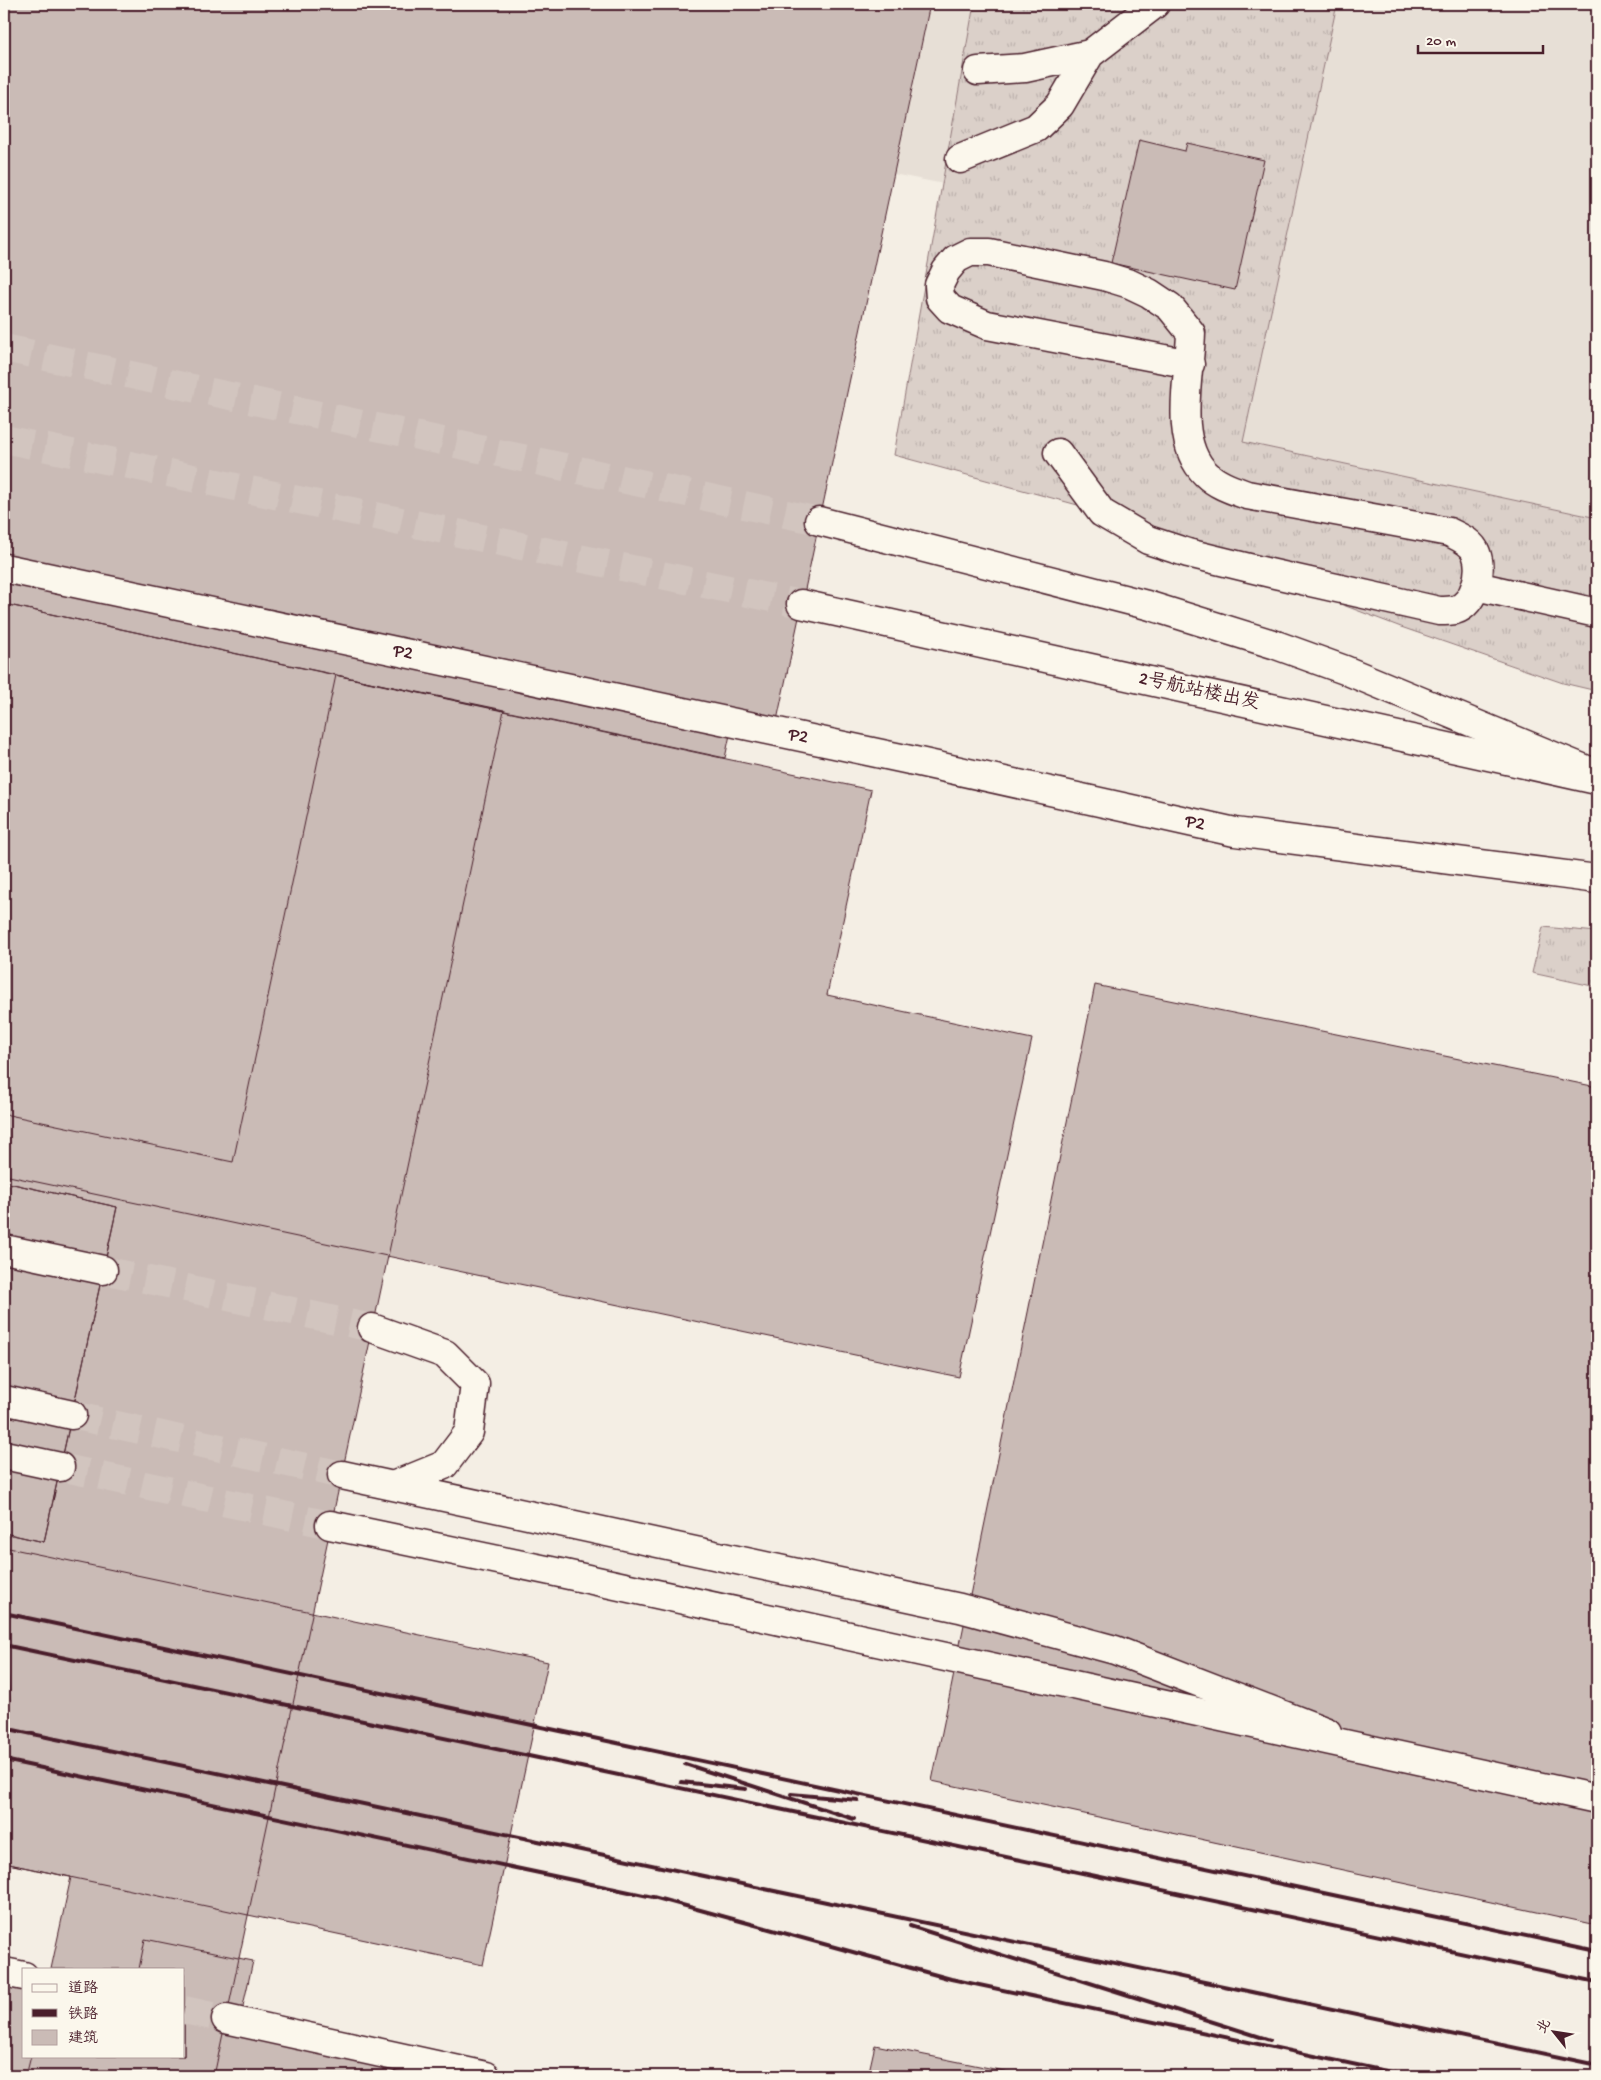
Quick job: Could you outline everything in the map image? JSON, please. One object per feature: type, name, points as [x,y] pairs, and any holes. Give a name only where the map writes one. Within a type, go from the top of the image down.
[{"type":"main road","points":[[960,159],[1036,128],[1060,105],[1090,54],[1155,4]]},
{"type":"main road","points":[[978,71],[1025,68],[1090,54]]},
{"type":"main road","points":[[1058,453],[1102,513],[1148,540],[1261,571],[1439,611],[1456,610],[1468,602],[1476,586],[1478,568],[1476,553],[1468,542],[1449,532],[1247,495],[1224,487],[1206,474],[1194,456],[1186,434],[1185,401],[1190,364],[1191,333],[1170,307],[1149,293],[1130,284],[1104,276],[989,252],[970,252],[956,259],[946,271],[939,284],[940,298],[950,309],[987,325],[1190,364]]},
{"type":"main road","points":[[819,521],[1147,605],[1276,645],[1345,670],[1597,775]]},
{"type":"main road","name":"P2","points":[[4,568],[910,760],[1235,832],[1597,879]]},
{"type":"main road","points":[[1476,586],[1597,613]]},
{"type":"main road","name":"2号航站楼出发","points":[[801,604],[1597,780]]},
{"type":"main road","points":[[4,1249],[103,1270]]},
{"type":"main road","points":[[372,1328],[445,1354],[476,1384],[469,1432],[444,1466],[395,1485]]},
{"type":"main road","points":[[4,1400],[72,1415]]},
{"type":"main road","points":[[4,1455],[60,1467]]},
{"type":"main road","points":[[342,1475],[960,1608],[1115,1650],[1373,1750]]},
{"type":"main road","points":[[330,1525],[551,1571],[1597,1799]]},
{"type":"main road","points":[[1546,1788],[1597,1792]]},
{"type":"main road","points":[[4,1972],[22,1976]]},
{"type":"main road","points":[[226,2019],[486,2076]]},
{"type":"shaded area","points":[[4,4],[1597,4],[1597,518],[1243,442],[1273,298],[944,184],[893,174],[734,716],[725,758],[4,604]]},
{"type":"green space","points":[[974,4],[1337,4],[1243,442],[1597,518],[1597,691],[1563,683],[1401,627],[1085,507],[894,455]]},
{"type":"green space","points":[[1543,927],[1597,932],[1597,987],[1532,973]]},
{"type":"building","points":[[4,4],[930,4],[776,725],[734,716],[725,758],[4,604]]},
{"type":"building","points":[[1139,140],[1185,151],[1187,143],[1264,160],[1235,290],[1111,263]]},
{"type":"building","points":[[4,604],[871,790],[827,995],[1032,1039],[959,1377],[4,1175]]},
{"type":"building","points":[[336,675],[504,710],[214,2076],[26,2076],[30,2058],[185,2058],[185,1968],[51,1968],[71,1877],[4,1863],[4,1533],[44,1542],[117,1207],[4,1182],[4,1114],[233,1162]]},
{"type":"building","points":[[1095,985],[1597,1087],[1597,1925],[932,1781]]},
{"type":"building","points":[[4,1182],[117,1207],[44,1542],[4,1533]]},
{"type":"building","points":[[4,1547],[548,1662],[483,1965],[4,1863]]},
{"type":"building","points":[[4,1661],[8,1677],[10,1700],[4,1729]]},
{"type":"building","points":[[145,1939],[253,1961],[241,2015],[528,2076],[4,2076],[4,1965],[22,1969],[22,2058],[185,2058],[185,1968],[139,1968]]},
{"type":"building","points":[[875,2045],[1029,2076],[868,2076]]},
{"type":"tunnel","points":[[4,348],[819,521]]},
{"type":"tunnel","points":[[4,439],[801,604]]},
{"type":"tunnel","points":[[103,1270],[372,1328]]},
{"type":"tunnel","points":[[72,1415],[342,1475]]},
{"type":"tunnel","points":[[60,1467],[330,1525]]},
{"type":"tunnel","points":[[185,2010],[226,2019]]},
{"type":"railway","points":[[4,1613],[1597,1951]]},
{"type":"railway","points":[[4,1645],[1597,1982]]},
{"type":"railway","points":[[4,1728],[1597,2065]]},
{"type":"railway","points":[[4,1760],[653,1897],[951,1979],[1409,2076]]},
{"type":"railway","points":[[685,1764],[854,1819]]},
{"type":"railway","points":[[681,1782],[746,1789]]},
{"type":"railway","points":[[791,1794],[858,1800]]},
{"type":"railway","points":[[910,1926],[1270,2040]]}]
